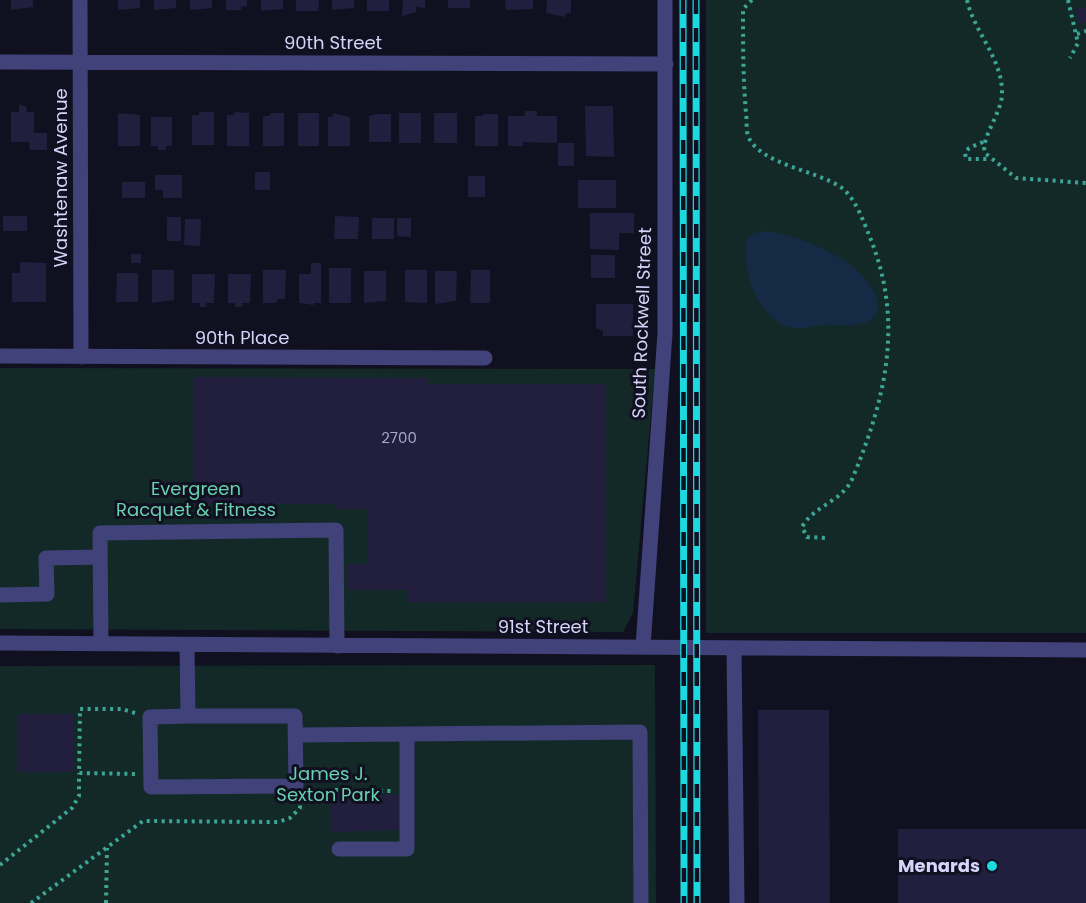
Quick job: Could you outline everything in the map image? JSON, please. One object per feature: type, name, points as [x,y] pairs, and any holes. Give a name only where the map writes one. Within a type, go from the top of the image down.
[{"type":"street","name":"Washtenaw Avenue","points":[[80,0],[81,357]]},
{"type":"street","name":"South Rockwell Street","points":[[642,647],[665,333],[665,0]]},
{"type":"street","name":"90th Street","points":[[0,62],[666,64]]},
{"type":"street","name":"90th Place","points":[[0,356],[485,358]]},
{"type":"street","points":[[101,644],[100,533],[336,530],[337,646]]},
{"type":"street","points":[[0,595],[47,594],[46,558],[100,557]]},
{"type":"street","name":"91st Street","points":[[0,643],[1086,650]]},
{"type":"street","points":[[187,645],[188,716]]},
{"type":"street","points":[[734,648],[737,903]]},
{"type":"street","points":[[295,716],[296,735],[296,786],[151,787],[150,717],[295,716]]},
{"type":"street","points":[[296,735],[640,732],[641,903]]},
{"type":"street","points":[[339,849],[407,849],[407,734]]},
{"type":"path","points":[[752,0],[743,9],[743,74],[748,136],[762,153],[843,189],[863,221],[884,273],[887,290],[888,364],[853,478],[837,499],[811,516],[802,527],[807,537],[827,538]]},
{"type":"path","points":[[967,0],[974,21],[994,60],[1002,84],[998,113],[984,142],[985,153],[1016,178],[1086,183]]},
{"type":"path","points":[[1068,0],[1077,34],[1076,50],[1070,58]]},
{"type":"path","points":[[1077,34],[1086,31]]},
{"type":"path","points":[[984,142],[969,148],[965,153],[966,159],[990,159]]},
{"type":"path","points":[[0,865],[72,808],[79,796],[80,709],[122,709]]},
{"type":"path","points":[[80,773],[119,774]]},
{"type":"path","points":[[31,903],[143,821],[278,822],[290,818],[300,808],[296,786]]},
{"type":"path","points":[[320,798],[334,790],[400,792]]},
{"type":"path","points":[[106,903],[107,848]]},
{"type":"green space","points":[[706,0],[1086,0],[1086,633],[706,633]]},
{"type":"green space","name":"Evergreen Racquet & Fitness","points":[[0,368],[655,369],[633,613],[623,632],[0,629]]},
{"type":"green space","name":"James J. Sexton Park","points":[[655,665],[656,903],[0,903],[0,666]]},
{"type":"water","points":[[765,231],[813,244],[845,261],[869,283],[878,302],[875,316],[861,324],[799,328],[787,327],[774,319],[766,312],[754,293],[747,272],[746,244],[749,237],[753,233]]},
{"type":"building","points":[[11,0],[33,0],[33,7],[11,10]]},
{"type":"building","points":[[118,0],[140,0],[140,8],[118,10]]},
{"type":"building","points":[[154,0],[176,0],[176,8],[154,10]]},
{"type":"building","points":[[190,0],[212,0],[212,8],[190,10]]},
{"type":"building","points":[[226,0],[247,0],[247,6],[241,7],[241,10],[226,10]]},
{"type":"building","points":[[261,0],[283,0],[283,9],[261,11]]},
{"type":"building","points":[[296,0],[319,0],[318,11],[296,11]]},
{"type":"building","points":[[332,0],[354,0],[354,8],[332,10]]},
{"type":"building","points":[[367,0],[389,0],[389,11],[367,11]]},
{"type":"building","points":[[403,0],[425,0],[425,8],[416,7],[416,12],[402,16]]},
{"type":"building","points":[[448,0],[470,0],[470,8],[448,8]]},
{"type":"building","points":[[505,0],[533,0],[533,9],[506,10]]},
{"type":"building","points":[[547,0],[571,0],[571,13],[566,13],[565,17],[546,13]]},
{"type":"building","points":[[1086,7],[1086,22],[1078,23],[1076,8]]},
{"type":"building","points":[[19,105],[26,106],[27,112],[34,112],[34,133],[47,133],[47,150],[30,150],[29,142],[11,142],[11,112],[19,112]]},
{"type":"building","points":[[585,106],[613,106],[614,157],[586,156]]},
{"type":"building","points":[[525,111],[537,111],[537,116],[557,116],[557,143],[523,142],[523,146],[508,146],[508,116],[525,116]]},
{"type":"building","points":[[199,112],[214,112],[214,145],[192,145],[192,115],[199,115]]},
{"type":"building","points":[[234,112],[249,113],[249,146],[227,146],[227,115],[234,115]]},
{"type":"building","points":[[118,113],[140,115],[140,146],[118,146]]},
{"type":"building","points":[[270,113],[284,113],[284,146],[263,146],[263,116],[270,116]]},
{"type":"building","points":[[298,113],[319,113],[319,146],[298,146]]},
{"type":"building","points":[[333,113],[350,117],[350,146],[328,146],[328,117],[333,116]]},
{"type":"building","points":[[399,113],[421,113],[421,143],[399,143]]},
{"type":"building","points":[[434,113],[457,113],[457,143],[434,143]]},
{"type":"building","points":[[391,114],[391,142],[369,142],[369,116]]},
{"type":"building","points":[[483,114],[498,114],[498,146],[475,146],[475,116],[483,116]]},
{"type":"building","points":[[151,117],[172,117],[172,146],[166,146],[166,150],[158,150],[158,146],[151,146]]},
{"type":"building","points":[[558,143],[574,143],[574,166],[558,166]]},
{"type":"building","points":[[255,172],[270,172],[270,190],[255,190]]},
{"type":"building","points":[[155,175],[182,175],[182,198],[163,198],[163,190],[155,190]]},
{"type":"building","points":[[468,176],[485,176],[485,197],[468,197]]},
{"type":"building","points":[[578,180],[616,180],[616,208],[578,208]]},
{"type":"building","points":[[122,182],[145,182],[145,198],[122,198]]},
{"type":"building","points":[[590,213],[634,213],[634,233],[619,233],[619,250],[590,249]]},
{"type":"building","points":[[3,216],[27,216],[27,231],[3,231]]},
{"type":"building","points":[[335,216],[359,217],[358,239],[334,239]]},
{"type":"building","points":[[167,217],[181,217],[181,241],[167,241]]},
{"type":"building","points":[[372,218],[394,218],[394,239],[372,239]]},
{"type":"building","points":[[397,218],[411,218],[411,237],[397,236]]},
{"type":"building","points":[[185,219],[201,219],[200,246],[184,245]]},
{"type":"building","points":[[131,254],[141,254],[141,263],[131,263]]},
{"type":"building","points":[[591,255],[615,255],[615,278],[591,278]]},
{"type":"building","points":[[20,262],[46,263],[46,302],[12,302],[12,273],[20,273]]},
{"type":"building","points":[[311,263],[321,263],[321,303],[314,303],[314,305],[299,303],[299,274],[311,274]]},
{"type":"building","points":[[329,268],[351,268],[351,303],[329,303]]},
{"type":"building","points":[[152,270],[174,270],[174,300],[152,303]]},
{"type":"building","points":[[263,270],[286,270],[285,299],[278,299],[276,303],[263,303]]},
{"type":"building","points":[[405,270],[427,270],[427,303],[405,302]]},
{"type":"building","points":[[471,270],[490,270],[490,303],[470,303]]},
{"type":"building","points":[[364,271],[386,271],[386,301],[364,303]]},
{"type":"building","points":[[435,271],[457,271],[456,301],[435,304]]},
{"type":"building","points":[[117,273],[138,273],[138,302],[116,302]]},
{"type":"building","points":[[192,274],[215,274],[214,303],[206,303],[206,307],[200,307],[200,303],[192,303]]},
{"type":"building","points":[[228,274],[251,274],[250,303],[242,303],[242,307],[235,307],[235,303],[228,303]]},
{"type":"building","points":[[596,304],[633,304],[633,336],[603,336],[603,331],[596,328]]},
{"type":"building","points":[[194,377],[428,378],[428,384],[605,384],[605,602],[408,602],[408,590],[348,590],[348,564],[368,564],[368,509],[336,509],[336,504],[193,504]]},
{"type":"building","points":[[758,710],[829,710],[830,903],[759,903]]},
{"type":"building","points":[[17,714],[74,714],[74,772],[18,772]]},
{"type":"building","points":[[370,791],[370,795],[403,794],[404,830],[331,832],[330,797],[338,797],[338,792]]},
{"type":"building","name":"Menards","points":[[898,829],[1086,829],[1086,903],[898,903]]},
{"type":"railway","points":[[683,0],[684,903]]},
{"type":"railway","points":[[696,0],[697,903]]},
{"type":"place","name":"Menards","points":[[992,866]]}]
